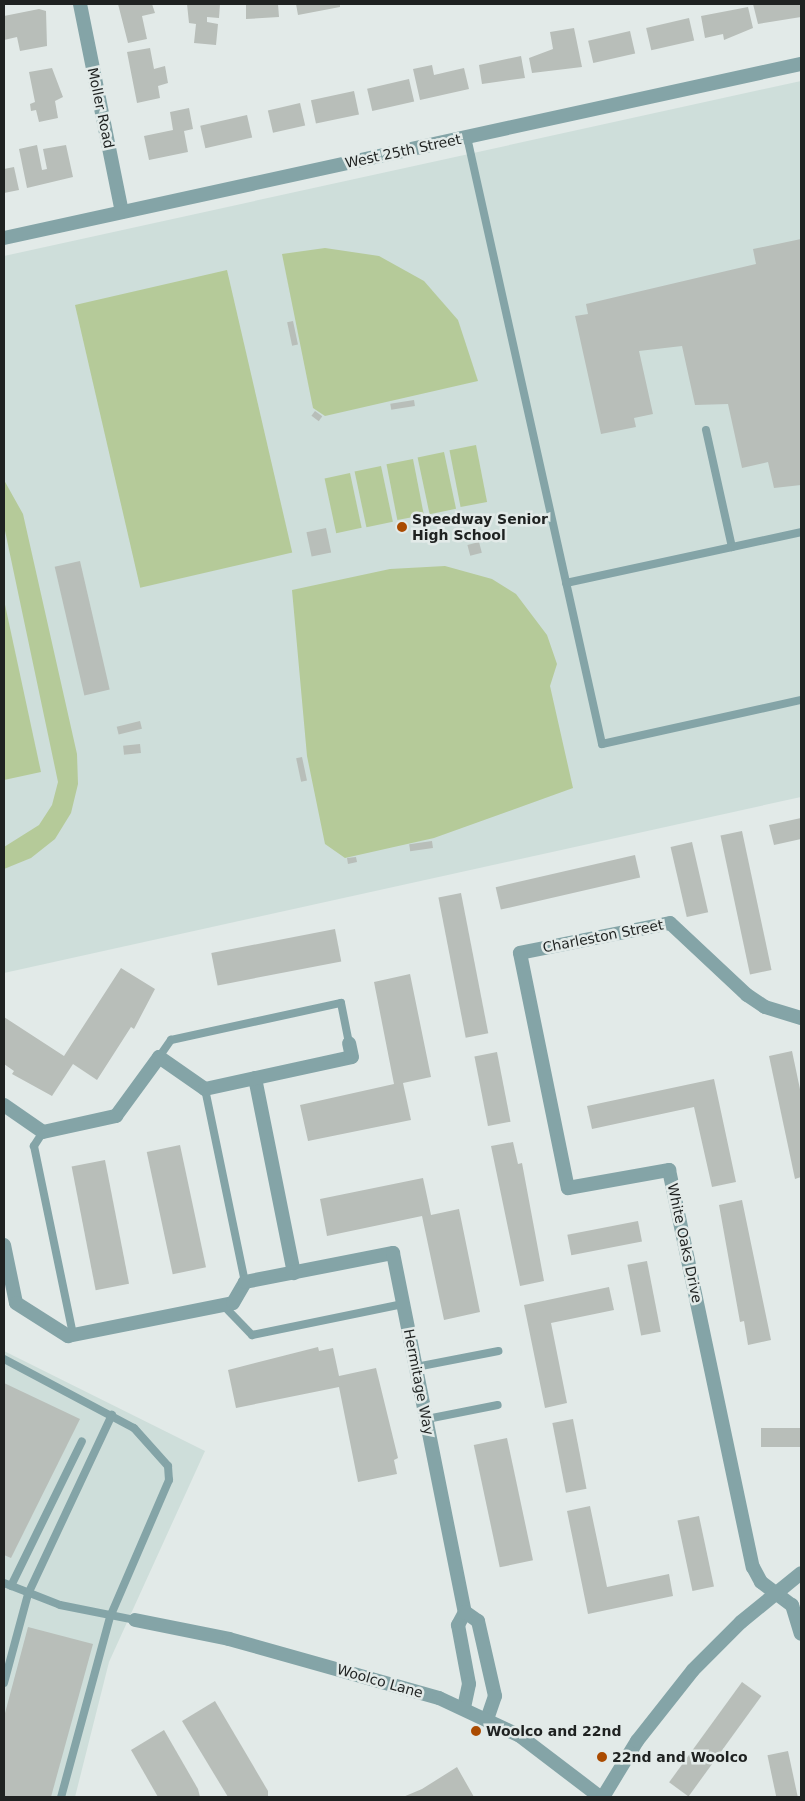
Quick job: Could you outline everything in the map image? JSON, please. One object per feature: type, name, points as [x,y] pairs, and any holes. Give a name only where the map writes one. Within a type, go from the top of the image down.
[{"type":"street","name":"Moller Road","points":[[80,4],[122,212]]},
{"type":"street","name":"West 25th Street","points":[[4,238],[801,64]]},
{"type":"street","name":"Charleston Street","points":[[520,953],[670,922],[747,995],[764,1007],[801,1018]]},
{"type":"street","name":"White Oaks Drive","points":[[520,953],[568,1188],[670,1170],[753,1567],[761,1582],[792,1604],[801,1634]]},
{"type":"street","points":[[4,1105],[43,1132],[116,1116],[159,1057],[205,1088],[352,1058],[349,1043]]},
{"type":"street","points":[[254,1078],[294,1274]]},
{"type":"street","points":[[4,1245],[16,1303],[73,1335],[233,1303],[245,1282]]},
{"type":"street","name":"Hermitage Way","points":[[245,1282],[294,1274],[393,1253],[465,1612],[458,1625],[469,1684],[464,1708]]},
{"type":"street","points":[[601,1797],[673,1693],[776,1592],[801,1573]]},
{"type":"street","name":"Hermitage Way","points":[[465,1612],[478,1621],[495,1696],[487,1719]]},
{"type":"street","name":"Woolco Lane","points":[[135,1620],[229,1638],[464,1708],[545,1752],[601,1797]]},
{"type":"lane","points":[[466,137],[602,744],[801,700]]},
{"type":"lane","points":[[706,430],[732,547]]},
{"type":"lane","points":[[566,583],[801,532]]},
{"type":"lane","points":[[159,1057],[171,1040],[341,1003],[349,1043]]},
{"type":"lane","points":[[205,1088],[245,1282]]},
{"type":"lane","points":[[43,1132],[34,1146],[73,1335]]},
{"type":"lane","points":[[223,1305],[252,1335],[404,1304]]},
{"type":"lane","points":[[416,1367],[498,1351]]},
{"type":"lane","points":[[4,1359],[134,1428],[162,1458],[169,1480],[110,1617],[61,1797]]},
{"type":"lane","points":[[427,1419],[498,1405]]},
{"type":"lane","points":[[4,1683],[28,1594],[112,1415]]},
{"type":"lane","points":[[82,1441],[7,1584],[28,1594],[110,1617],[135,1620]]},
{"type":"shaded area","name":"Speedway Senior High School","points":[[801,81],[801,797],[4,973],[4,256]]},
{"type":"shaded area","points":[[4,1351],[205,1451],[109,1662],[75,1797],[4,1797]]},
{"type":"green space","points":[[325,248],[379,256],[424,281],[458,320],[478,381],[325,416],[313,408],[282,254]]},
{"type":"green space","points":[[227,270],[292,553],[140,588],[75,305]]},
{"type":"green space","points":[[476,445],[487,502],[461,507],[449,450]]},
{"type":"green space","points":[[444,452],[456,509],[430,514],[418,458]]},
{"type":"green space","points":[[413,459],[424,515],[397,520],[386,464]]},
{"type":"green space","points":[[381,466],[393,522],[366,527],[355,472]]},
{"type":"green space","points":[[350,473],[362,528],[336,533],[325,478]]},
{"type":"green space","points":[[4,480],[23,514],[77,754],[78,784],[71,813],[55,839],[31,858],[4,869],[4,847],[39,825],[52,805],[58,782],[4,526]]},
{"type":"green space","points":[[445,566],[492,579],[516,594],[547,635],[557,664],[550,686],[573,788],[434,838],[345,858],[325,844],[307,756],[292,590],[390,569]]},
{"type":"green space","points":[[4,600],[41,772],[4,780]]},
{"type":"building","points":[[118,4],[152,4],[155,13],[142,16],[147,39],[128,43]]},
{"type":"building","points":[[187,4],[220,4],[219,18],[207,17],[207,22],[218,24],[216,45],[194,43],[196,24],[189,23]]},
{"type":"building","points":[[246,4],[278,4],[279,17],[246,19]]},
{"type":"building","points":[[296,4],[340,4],[340,7],[298,15]]},
{"type":"building","points":[[753,4],[801,4],[801,17],[758,24]]},
{"type":"building","points":[[748,7],[753,28],[724,40],[723,34],[705,38],[701,16]]},
{"type":"building","points":[[39,9],[46,11],[47,46],[20,51],[17,37],[4,40],[4,16]]},
{"type":"building","points":[[689,18],[694,40],[651,50],[646,28]]},
{"type":"building","points":[[574,28],[582,67],[532,73],[529,58],[553,49],[550,32]]},
{"type":"building","points":[[630,31],[635,53],[593,63],[588,41]]},
{"type":"building","points":[[150,48],[154,69],[165,66],[168,83],[158,86],[160,98],[137,103],[127,52]]},
{"type":"building","points":[[521,56],[525,78],[482,84],[479,65]]},
{"type":"building","points":[[432,65],[434,75],[464,68],[469,89],[420,100],[413,69]]},
{"type":"building","points":[[52,68],[63,97],[55,101],[58,118],[39,122],[36,110],[31,111],[30,104],[35,102],[29,72]]},
{"type":"building","points":[[409,79],[414,101],[372,111],[367,89]]},
{"type":"building","points":[[354,91],[359,114],[316,124],[311,100]]},
{"type":"building","points":[[300,103],[305,125],[273,133],[268,110]]},
{"type":"building","points":[[189,108],[193,129],[184,131],[188,152],[149,160],[144,136],[173,130],[170,112]]},
{"type":"building","points":[[247,115],[252,137],[205,148],[200,126]]},
{"type":"building","points":[[37,145],[42,170],[47,169],[43,149],[66,145],[73,177],[27,188],[19,149]]},
{"type":"building","points":[[14,167],[19,190],[4,193],[4,169]]},
{"type":"building","points":[[801,239],[801,485],[774,488],[768,462],[742,468],[728,404],[695,405],[682,346],[639,351],[653,414],[634,418],[636,427],[601,434],[575,316],[588,314],[586,304],[756,264],[753,249]]},
{"type":"building","points":[[293,321],[298,344],[292,346],[287,322]]},
{"type":"building","points":[[414,400],[415,406],[391,410],[390,404]]},
{"type":"building","points":[[315,411],[322,416],[319,421],[311,416]]},
{"type":"building","points":[[326,528],[331,552],[312,557],[306,532]]},
{"type":"building","points":[[479,542],[482,553],[470,556],[467,545]]},
{"type":"building","points":[[80,561],[110,690],[84,695],[55,567]]},
{"type":"building","points":[[140,721],[142,729],[119,735],[117,727]]},
{"type":"building","points":[[140,744],[141,753],[124,755],[123,746]]},
{"type":"building","points":[[302,757],[307,780],[301,782],[296,758]]},
{"type":"building","points":[[801,818],[801,839],[774,845],[769,825]]},
{"type":"building","points":[[742,831],[772,970],[750,974],[720,836]]},
{"type":"building","points":[[432,841],[433,848],[410,851],[409,844]]},
{"type":"building","points":[[692,842],[708,912],[687,917],[671,847]]},
{"type":"building","points":[[635,855],[640,877],[501,910],[496,887]]},
{"type":"building","points":[[356,857],[357,862],[348,864],[347,858]]},
{"type":"building","points":[[461,893],[488,1033],[466,1038],[438,897]]},
{"type":"building","points":[[335,929],[341,961],[218,985],[211,953]]},
{"type":"building","points":[[121,968],[155,989],[134,1029],[131,1027],[97,1080],[73,1064],[52,1096],[12,1074],[14,1071],[4,1064],[4,1017],[64,1056]]},
{"type":"building","points":[[410,974],[431,1077],[403,1083],[411,1120],[308,1141],[300,1105],[394,1084],[374,982]]},
{"type":"building","points":[[792,1051],[801,1094],[801,1177],[795,1179],[769,1056]]},
{"type":"building","points":[[497,1052],[511,1122],[488,1126],[474,1056]]},
{"type":"building","points":[[714,1079],[736,1182],[712,1187],[694,1107],[592,1129],[587,1106]]},
{"type":"building","points":[[513,1142],[518,1164],[522,1163],[544,1281],[520,1286],[491,1146]]},
{"type":"building","points":[[180,1145],[206,1267],[173,1274],[147,1152]]},
{"type":"building","points":[[105,1160],[129,1284],[96,1290],[72,1166]]},
{"type":"building","points":[[423,1178],[431,1215],[459,1209],[480,1312],[444,1320],[422,1216],[327,1236],[320,1199]]},
{"type":"building","points":[[742,1200],[771,1340],[748,1345],[744,1321],[740,1322],[719,1205]]},
{"type":"building","points":[[638,1221],[642,1242],[571,1255],[567,1235]]},
{"type":"building","points":[[647,1261],[661,1332],[641,1335],[627,1265]]},
{"type":"building","points":[[609,1287],[614,1310],[551,1323],[567,1403],[545,1408],[524,1305]]},
{"type":"building","points":[[318,1347],[319,1351],[333,1348],[339,1376],[376,1368],[398,1458],[394,1460],[397,1474],[358,1482],[339,1387],[236,1408],[228,1370]]},
{"type":"building","points":[[4,1383],[80,1419],[11,1558],[4,1555]]},
{"type":"building","points":[[573,1419],[587,1489],[566,1493],[552,1423]]},
{"type":"building","points":[[761,1428],[801,1428],[801,1447],[761,1447]]},
{"type":"building","points":[[507,1438],[533,1560],[500,1567],[474,1445]]},
{"type":"building","points":[[590,1506],[607,1587],[669,1574],[673,1596],[588,1614],[567,1511]]},
{"type":"building","points":[[699,1516],[714,1586],[692,1591],[677,1521]]},
{"type":"building","points":[[28,1627],[93,1644],[51,1797],[4,1797],[4,1717]]},
{"type":"building","points":[[742,1682],[761,1696],[689,1796],[669,1782]]},
{"type":"building","points":[[215,1701],[268,1791],[268,1797],[228,1797],[182,1721]]},
{"type":"building","points":[[164,1730],[198,1789],[200,1797],[158,1797],[131,1750]]},
{"type":"building","points":[[788,1751],[798,1797],[776,1797],[767,1755]]},
{"type":"building","points":[[457,1767],[474,1797],[403,1797],[422,1789]]},
{"type":"place","name":"Speedway Senior High School","points":[[402,527]]},
{"type":"place","name":"Woolco and 22nd","points":[[476,1731]]},
{"type":"place","name":"22nd and Woolco","points":[[602,1757]]}]
